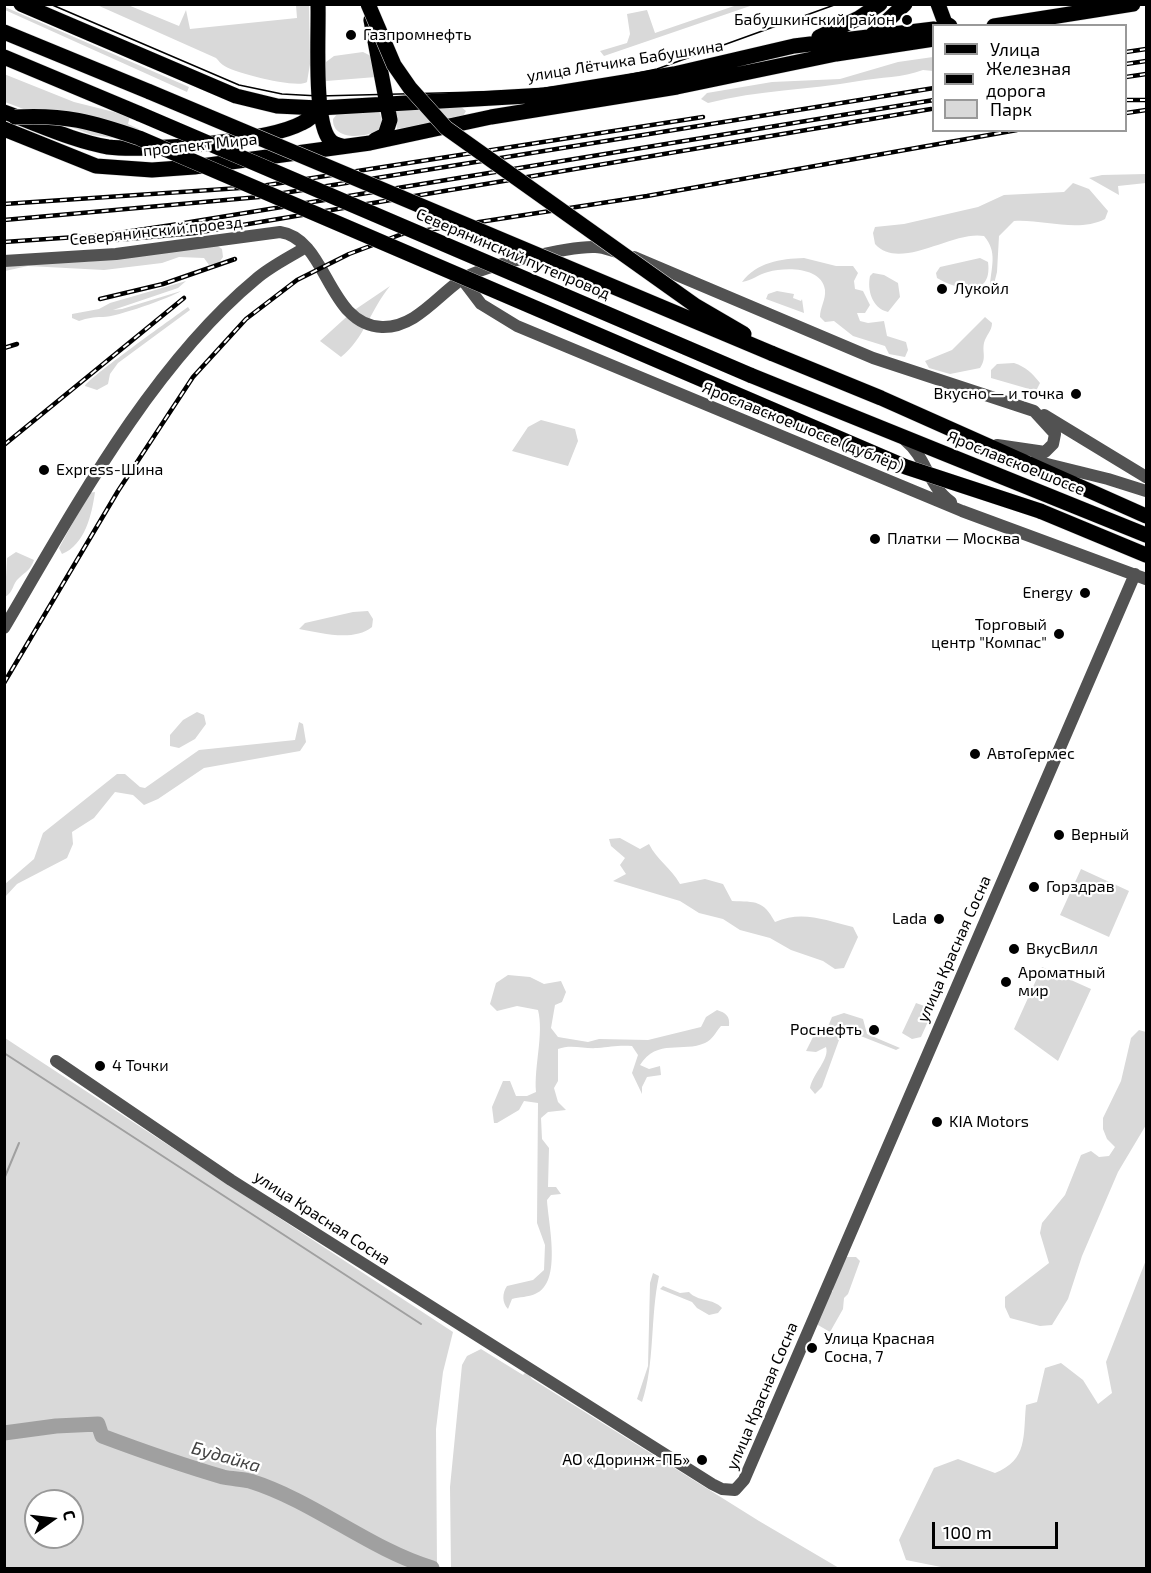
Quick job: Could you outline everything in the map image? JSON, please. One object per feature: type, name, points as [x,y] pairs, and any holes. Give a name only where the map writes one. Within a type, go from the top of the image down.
[{"type":"main road","name":"улица Лётчика Бабушкина","points":[[21,4],[236,96],[277,106],[319,108],[385,102],[545,95],[674,74],[794,46],[932,29]]},
{"type":"main road","points":[[318,4],[319,108],[331,142],[342,146]]},
{"type":"main road","points":[[368,4],[389,128],[385,135],[370,142]]},
{"type":"main road","points":[[368,4],[394,65],[416,96],[446,128],[696,306],[741,332],[771,353]]},
{"type":"main road","points":[[794,46],[830,32],[880,4]]},
{"type":"main road","points":[[836,54],[872,35],[905,4]]},
{"type":"main road","points":[[938,4],[947,24]]},
{"type":"main road","points":[[1007,24],[1133,4]]},
{"type":"main road","name":"Северянинский путепровод","points":[[4,32],[881,398]]},
{"type":"main road","name":"улица Лётчика Бабушкина","points":[[370,142],[491,117],[677,87],[836,54],[932,39]]},
{"type":"main road","points":[[4,57],[40,72]]},
{"type":"main road","points":[[4,64],[40,72]]},
{"type":"main road","name":"Северянинский путепровод","points":[[40,72],[750,375],[873,424]]},
{"type":"main road","points":[[4,112],[88,142],[109,147],[134,148],[199,143],[274,133],[305,122],[319,108]]},
{"type":"main road","points":[[4,119],[42,115],[72,118],[99,123],[139,138],[906,467],[1040,511],[1146,555]]},
{"type":"main road","name":"проспект Мира","points":[[4,129],[79,160],[113,168],[152,170],[194,167],[370,142]]},
{"type":"main road","name":"Ярославское шоссе","points":[[881,398],[1146,516]]},
{"type":"main road","name":"Ярославское шоссе","points":[[873,424],[1146,535]]},
{"type":"street","name":"Северянинский проезд","points":[[4,261],[116,254],[280,232],[289,233],[306,247]]},
{"type":"street","points":[[4,628],[88,488],[159,384],[229,303],[258,277],[306,247],[347,310],[373,326],[391,327],[403,323],[435,303],[458,282],[478,272],[564,250],[595,247],[615,251],[873,358],[1034,411],[1086,438],[1146,477]]},
{"type":"street","name":"Ярославское шоссе (дублёр)","points":[[458,282],[482,304],[517,326],[962,511],[1141,577]]},
{"type":"street","points":[[984,443],[1045,452],[1053,444],[1054,434],[1034,411]]},
{"type":"street","points":[[897,434],[913,447],[922,459],[938,491],[962,511]]},
{"type":"street","points":[[1009,455],[1108,479],[1146,491]]},
{"type":"street","name":"улица Красная Сосна","points":[[56,1061],[231,1180],[433,1309],[712,1484],[722,1489],[735,1490],[744,1480],[868,1188],[1141,577]]},
{"type":"green space","points":[[97,5],[128,5],[179,26],[186,10],[190,29],[297,18],[296,5],[309,5],[310,64],[307,82],[301,84],[279,82],[239,72],[223,65],[216,58]]},
{"type":"green space","points":[[737,5],[753,5],[604,56],[600,51],[627,43],[630,34],[627,14],[647,10],[655,33]]},
{"type":"green space","points":[[5,7],[189,87],[187,92],[5,10]]},
{"type":"green space","points":[[363,52],[371,56],[376,77],[326,81],[326,62],[334,56]]},
{"type":"green space","points":[[932,57],[932,71],[923,70],[899,76],[746,95],[708,103],[701,99],[707,93],[772,82],[840,79],[898,62]]},
{"type":"green space","points":[[4,74],[74,102],[130,116],[128,124],[139,129],[136,141],[92,135],[5,102]]},
{"type":"green space","points":[[460,106],[466,111],[462,118],[397,129],[395,110]]},
{"type":"green space","points":[[379,111],[382,120],[381,128],[368,134],[345,135],[338,132],[334,126],[333,119],[338,113]]},
{"type":"green space","points":[[1146,174],[1146,183],[1118,186],[1119,195],[1089,178],[1102,175]]},
{"type":"green space","points":[[1073,183],[1089,189],[1108,211],[1105,219],[1083,225],[1014,221],[999,236],[997,272],[994,284],[990,286],[992,254],[984,236],[971,236],[898,254],[886,251],[875,244],[873,233],[875,227],[904,224],[978,207],[1004,195],[1064,192]]},
{"type":"green space","points":[[215,244],[222,249],[223,257],[218,264],[209,265],[204,258],[179,257],[162,263],[104,270],[28,266],[5,271],[4,261],[85,262]]},
{"type":"green space","points":[[804,258],[836,266],[853,266],[858,273],[854,281],[855,289],[863,291],[870,305],[865,313],[857,313],[860,321],[868,323],[884,321],[887,336],[906,342],[908,350],[905,357],[889,354],[885,346],[853,336],[834,321],[825,322],[820,317],[825,290],[822,282],[810,273],[793,269],[775,270],[742,282],[762,266],[786,259]]},
{"type":"green space","points":[[980,258],[988,262],[988,274],[985,282],[979,286],[963,288],[937,278],[936,273],[940,267]]},
{"type":"green space","points":[[873,273],[884,275],[898,283],[900,297],[888,312],[878,307],[872,298],[869,281]]},
{"type":"green space","points":[[186,281],[178,288],[113,310],[181,291],[142,307],[79,321],[72,318],[72,314],[99,309],[110,303]]},
{"type":"green space","points":[[390,286],[356,342],[341,357],[320,341],[353,311]]},
{"type":"green space","points":[[777,291],[794,294],[793,298],[801,301],[802,299],[804,313],[766,299],[768,294]]},
{"type":"green space","points":[[188,307],[190,310],[118,363],[110,374],[108,384],[97,390],[85,386],[115,361]]},
{"type":"green space","points":[[985,317],[992,323],[992,326],[984,343],[984,358],[980,368],[950,374],[929,368],[925,361],[952,350]]},
{"type":"green space","points":[[1014,363],[1022,366],[1040,383],[1036,391],[991,378],[991,370],[997,364]]},
{"type":"green space","points":[[541,420],[575,429],[578,441],[568,466],[512,451],[528,427]]},
{"type":"green space","points":[[95,492],[92,510],[82,536],[70,550],[62,554],[59,548],[89,493]]},
{"type":"green space","points":[[16,552],[34,560],[5,597],[7,558]]},
{"type":"green space","points":[[368,611],[373,619],[372,627],[364,632],[337,635],[299,629],[305,623],[353,612]]},
{"type":"green space","points":[[197,712],[204,715],[206,724],[195,739],[179,748],[170,746],[170,735],[183,720]]},
{"type":"green space","points":[[299,722],[303,724],[306,742],[300,751],[204,768],[158,799],[144,805],[133,795],[115,792],[94,818],[72,832],[73,844],[67,858],[17,884],[5,897],[5,884],[34,859],[43,833],[117,774],[125,774],[140,787],[145,788],[199,750],[295,740]]},
{"type":"green space","points":[[620,838],[640,849],[649,844],[680,884],[705,879],[723,884],[732,901],[758,904],[767,910],[775,922],[785,918],[804,916],[853,927],[858,937],[844,968],[835,969],[823,961],[791,950],[770,938],[740,930],[723,919],[699,913],[680,901],[613,881],[626,874],[620,865],[625,858],[611,846],[609,839]]},
{"type":"green space","points":[[1081,869],[1129,891],[1109,937],[1060,915]]},
{"type":"green space","points":[[1042,967],[1091,989],[1058,1061],[1014,1029]]},
{"type":"green space","points":[[508,975],[530,977],[544,984],[561,981],[566,992],[562,1002],[555,1005],[551,1028],[558,1037],[588,1042],[599,1039],[648,1040],[701,1027],[706,1017],[717,1010],[727,1015],[729,1026],[721,1026],[705,1043],[697,1046],[662,1049],[647,1057],[640,1065],[649,1069],[660,1066],[661,1075],[647,1077],[642,1087],[642,1094],[632,1073],[638,1055],[632,1046],[558,1049],[558,1081],[554,1088],[558,1102],[566,1110],[548,1112],[541,1118],[542,1139],[549,1148],[548,1187],[556,1187],[561,1194],[551,1195],[547,1200],[552,1252],[549,1278],[544,1288],[535,1294],[512,1299],[508,1309],[504,1301],[505,1289],[507,1286],[533,1280],[544,1270],[545,1245],[537,1223],[538,1103],[524,1101],[519,1110],[494,1123],[492,1107],[503,1081],[510,1081],[516,1096],[527,1096],[536,1092],[540,1029],[538,1010],[517,1006],[497,1011],[490,1004],[496,983]]},
{"type":"green space","points":[[916,1003],[927,1007],[931,1015],[921,1037],[912,1039],[902,1033]]},
{"type":"green space","points":[[844,1013],[863,1019],[867,1034],[900,1048],[896,1050],[843,1029],[822,1087],[815,1094],[810,1088],[826,1056],[826,1047],[816,1052],[806,1051],[813,1037],[824,1036],[832,1017]]},
{"type":"green space","points":[[1139,1030],[1146,1032],[1146,1125],[1118,1172],[1082,1256],[1068,1299],[1052,1325],[1040,1326],[1010,1318],[1005,1307],[1005,1297],[1049,1263],[1040,1233],[1042,1223],[1065,1195],[1081,1155],[1091,1151],[1099,1157],[1109,1156],[1115,1147],[1107,1139],[1103,1129],[1103,1118],[1121,1081],[1131,1038]]},
{"type":"green space","points":[[5,1038],[453,1332],[443,1372],[436,1429],[437,1568],[5,1568]]},
{"type":"green space","points":[[856,1257],[860,1261],[848,1294],[844,1298],[843,1309],[830,1332],[818,1325],[818,1315],[824,1301],[833,1291],[833,1281],[841,1260]]},
{"type":"green space","points":[[1146,1260],[1146,1568],[946,1568],[906,1560],[899,1540],[934,1468],[958,1459],[995,1473],[1006,1468],[1019,1454],[1024,1437],[1026,1405],[1037,1402],[1045,1368],[1061,1363],[1083,1380],[1098,1404],[1112,1393],[1106,1362]]},
{"type":"green space","points":[[653,1273],[659,1276],[649,1372],[642,1402],[637,1399],[648,1366],[650,1283]]},
{"type":"green space","points":[[663,1286],[680,1293],[689,1292],[722,1308],[718,1313],[709,1315],[692,1302],[660,1289]]},
{"type":"green space","points":[[481,1349],[523,1375],[527,1371],[532,1379],[759,1521],[839,1568],[451,1568],[450,1487],[462,1365],[467,1356]]},
{"type":"waterway","points":[[4,1053],[421,1324]]},
{"type":"waterway","points":[[4,1179],[19,1143]]},
{"type":"waterway","name":"Будайка","points":[[4,1433],[56,1426],[98,1424],[102,1436],[192,1468],[223,1477],[250,1481],[274,1490],[297,1500],[386,1549],[432,1568]]},
{"type":"tram line","points":[[50,4],[239,85],[282,94],[319,96],[519,91],[589,83],[657,69],[837,4]]},
{"type":"railway","points":[[1127,52],[1146,49]]},
{"type":"railway","points":[[1127,64],[1146,61]]},
{"type":"railway","points":[[1127,77],[1146,74]]},
{"type":"railway","points":[[4,220],[259,197],[932,88]]},
{"type":"railway","points":[[4,242],[105,235],[172,225],[932,100]]},
{"type":"railway","points":[[1127,100],[1146,100]]},
{"type":"railway","points":[[116,240],[195,233],[931,109]]},
{"type":"railway","points":[[1127,113],[1146,110]]},
{"type":"railway","points":[[4,204],[255,187],[703,117]]},
{"type":"railway","points":[[4,683],[118,491],[193,377],[246,319],[297,280],[349,254],[402,234],[647,196],[1006,132]]},
{"type":"railway","points":[[100,299],[163,284],[235,259]]},
{"type":"railway","points":[[4,445],[184,298]]},
{"type":"railway","points":[[4,348],[17,344]]},
{"type":"place","name":"Бабушкинский район","points":[[907,20]]},
{"type":"place","name":"Газпромнефть","points":[[351,35]]},
{"type":"place","name":"Лукойл","points":[[942,289]]},
{"type":"place","name":"Вкусно — и точка","points":[[1076,394]]},
{"type":"place","name":"Express-Шина","points":[[44,470]]},
{"type":"place","name":"Платки — Москва","points":[[875,539]]},
{"type":"place","name":"Energy","points":[[1085,593]]},
{"type":"place","name":"Торговый центр \"Компас\"","points":[[1059,634]]},
{"type":"place","name":"АвтоГермес","points":[[975,754]]},
{"type":"place","name":"Верный","points":[[1059,835]]},
{"type":"place","name":"Горздрав","points":[[1034,887]]},
{"type":"place","name":"Lada","points":[[939,919]]},
{"type":"place","name":"ВкусВилл","points":[[1014,949]]},
{"type":"place","name":"Ароматный мир","points":[[1006,982]]},
{"type":"place","name":"Роснефть","points":[[874,1030]]},
{"type":"place","name":"4 Точки","points":[[100,1066]]},
{"type":"place","name":"KIA Motors","points":[[937,1122]]},
{"type":"place","name":"Улица Красная Сосна, 7","points":[[812,1348]]},
{"type":"place","name":"АО «Доринж-ПБ»","points":[[702,1460]]}]
